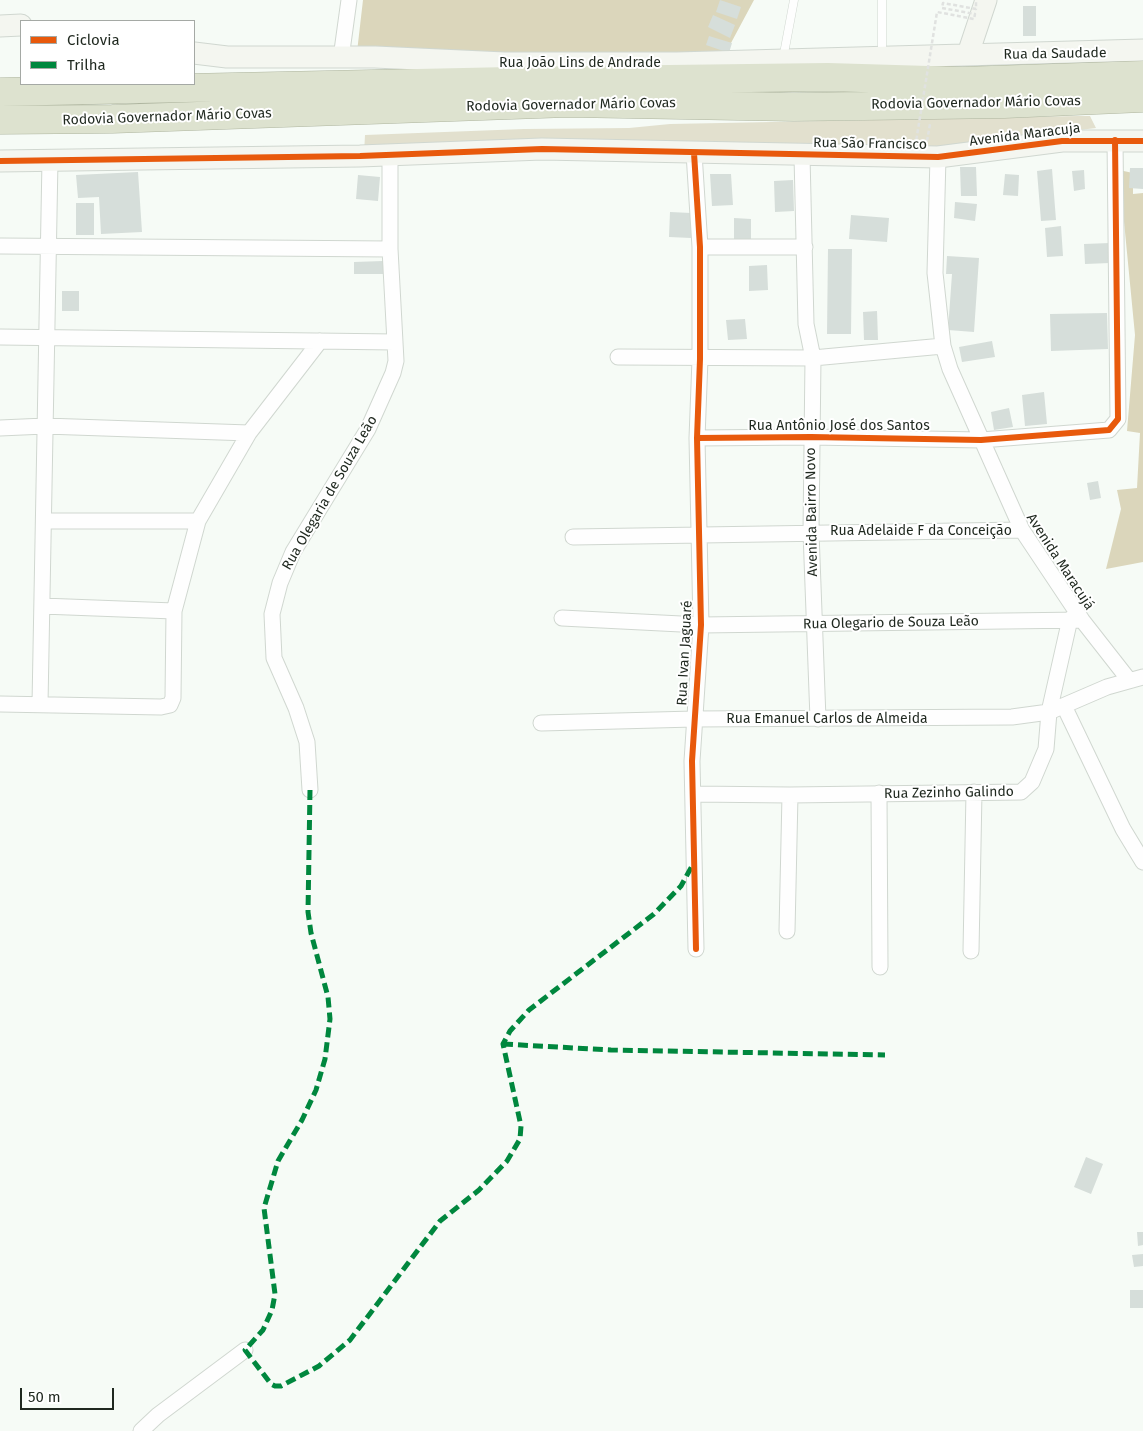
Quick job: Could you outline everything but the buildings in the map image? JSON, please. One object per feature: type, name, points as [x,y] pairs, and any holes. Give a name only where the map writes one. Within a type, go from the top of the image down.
[{"type":"highway","name":"Rodovia Governador Mário Covas","points":[[0,92],[60,87],[828,77],[962,81],[1143,75]]},
{"type":"highway","name":"Rodovia Governador Mário Covas","points":[[0,120],[122,119],[568,103],[794,107],[933,105],[1143,98]]},
{"type":"street","points":[[341,58],[349,0]]},
{"type":"street","points":[[968,54],[986,0]]},
{"type":"street","points":[[0,26],[20,25]]},
{"type":"street","name":"Rua da Saudade","points":[[968,54],[1005,55],[1143,50]]},
{"type":"street","name":"Rua João Lins de Andrade","points":[[195,53],[226,57],[420,58],[504,63],[783,60],[968,54]]},
{"type":"street","name":"Rua Antônio José dos Santos","points":[[696,438],[811,437],[981,440],[1104,432],[1109,430],[1116,423],[1119,364],[1115,140]]},
{"type":"street","name":"Avenida Maracuja","points":[[932,153],[1062,141],[1143,141]]},
{"type":"street","name":"Rua São Francisco","points":[[0,160],[390,155],[542,149],[802,156],[932,153]]},
{"type":"street","name":"Rua Ivan Jaguaré","points":[[694,153],[700,247],[700,359],[696,438],[701,625],[694,719],[693,794],[696,949]]},
{"type":"street","name":"Avenida Maracujá","points":[[932,153],[935,274],[943,346],[959,392],[1022,530],[1076,620],[1136,679]]},
{"type":"street","name":"Rua Olegaria de Souza Leão","points":[[310,790],[307,742],[296,708],[274,658],[272,614],[280,583],[293,552],[368,429],[387,390],[396,361],[390,249],[390,155]]},
{"type":"street","name":"Avenida Bairro Novo","points":[[802,156],[806,324],[813,358],[811,532],[816,625],[818,719]]},
{"type":"street","points":[[40,704],[50,160]]},
{"type":"street","points":[[0,246],[390,249]]},
{"type":"street","points":[[700,247],[805,247]]},
{"type":"street","points":[[0,337],[395,342]]},
{"type":"street","points":[[0,704],[161,706],[170,704],[173,698],[174,611],[198,521],[249,433],[320,341]]},
{"type":"street","points":[[618,357],[700,359],[813,358],[943,346]]},
{"type":"street","points":[[0,428],[45,426],[249,433]]},
{"type":"street","points":[[44,521],[198,521]]},
{"type":"street","name":"Rua Adelaide F da Conceição","points":[[573,537],[1022,530]]},
{"type":"street","points":[[42,606],[174,611]]},
{"type":"street","name":"Rua Olegario de Souza Leão","points":[[562,618],[701,625],[816,625],[1076,620]]},
{"type":"street","name":"Rua Zezinho Galindo","points":[[693,794],[790,795],[974,792],[1014,794],[1026,788],[1032,782],[1046,750],[1049,712],[1076,620]]},
{"type":"street","name":"Rua Emanuel Carlos de Almeida","points":[[542,724],[694,719],[1012,717],[1049,712],[1107,687],[1136,679]]},
{"type":"street","points":[[1064,706],[1123,829],[1143,862]]},
{"type":"street","points":[[971,951],[974,792]]},
{"type":"street","points":[[879,793],[880,967]]},
{"type":"street","points":[[787,931],[790,795]]},
{"type":"street","points":[[141,1431],[166,1409],[245,1350]]},
{"type":"lane","points":[[783,60],[794,0]]},
{"type":"lane","points":[[882,0],[882,57]]},
{"type":"path","points":[[933,105],[932,153],[915,148],[937,12],[974,19],[975,14],[942,8],[943,3],[976,9],[976,0]]},
{"type":"shaded area","points":[[363,0],[754,0],[724,56],[357,52]]},
{"type":"shaded area","points":[[1090,116],[1096,128],[939,147],[364,154],[365,135],[524,129],[629,128],[670,124]]},
{"type":"shaded area","points":[[1119,170],[1133,173],[1133,194],[1143,193],[1143,562],[1106,569],[1121,509],[1117,490],[1137,488],[1140,433],[1127,431],[1135,335]]},
{"type":"marked path","points":[[310,790],[308,912],[311,933],[328,997],[330,1019],[325,1059],[316,1090],[302,1120],[278,1161],[264,1208],[275,1294],[272,1310],[263,1330],[245,1350],[271,1384],[275,1386],[281,1386],[319,1366],[350,1340],[440,1221],[479,1190],[507,1161],[520,1139],[521,1126],[503,1044],[510,1031],[529,1010],[654,914],[681,886],[692,866]]},
{"type":"marked path","points":[[503,1044],[611,1050],[885,1055]]},
{"type":"cycle path","points":[[697,438],[811,437],[981,440],[1109,430],[1118,419],[1115,140]]},
{"type":"cycle path","points":[[0,161],[360,156],[542,149],[938,157],[1062,141],[1143,141]]},
{"type":"cycle path","points":[[694,153],[700,247],[700,359],[697,438],[701,625],[692,761],[696,949]]}]
